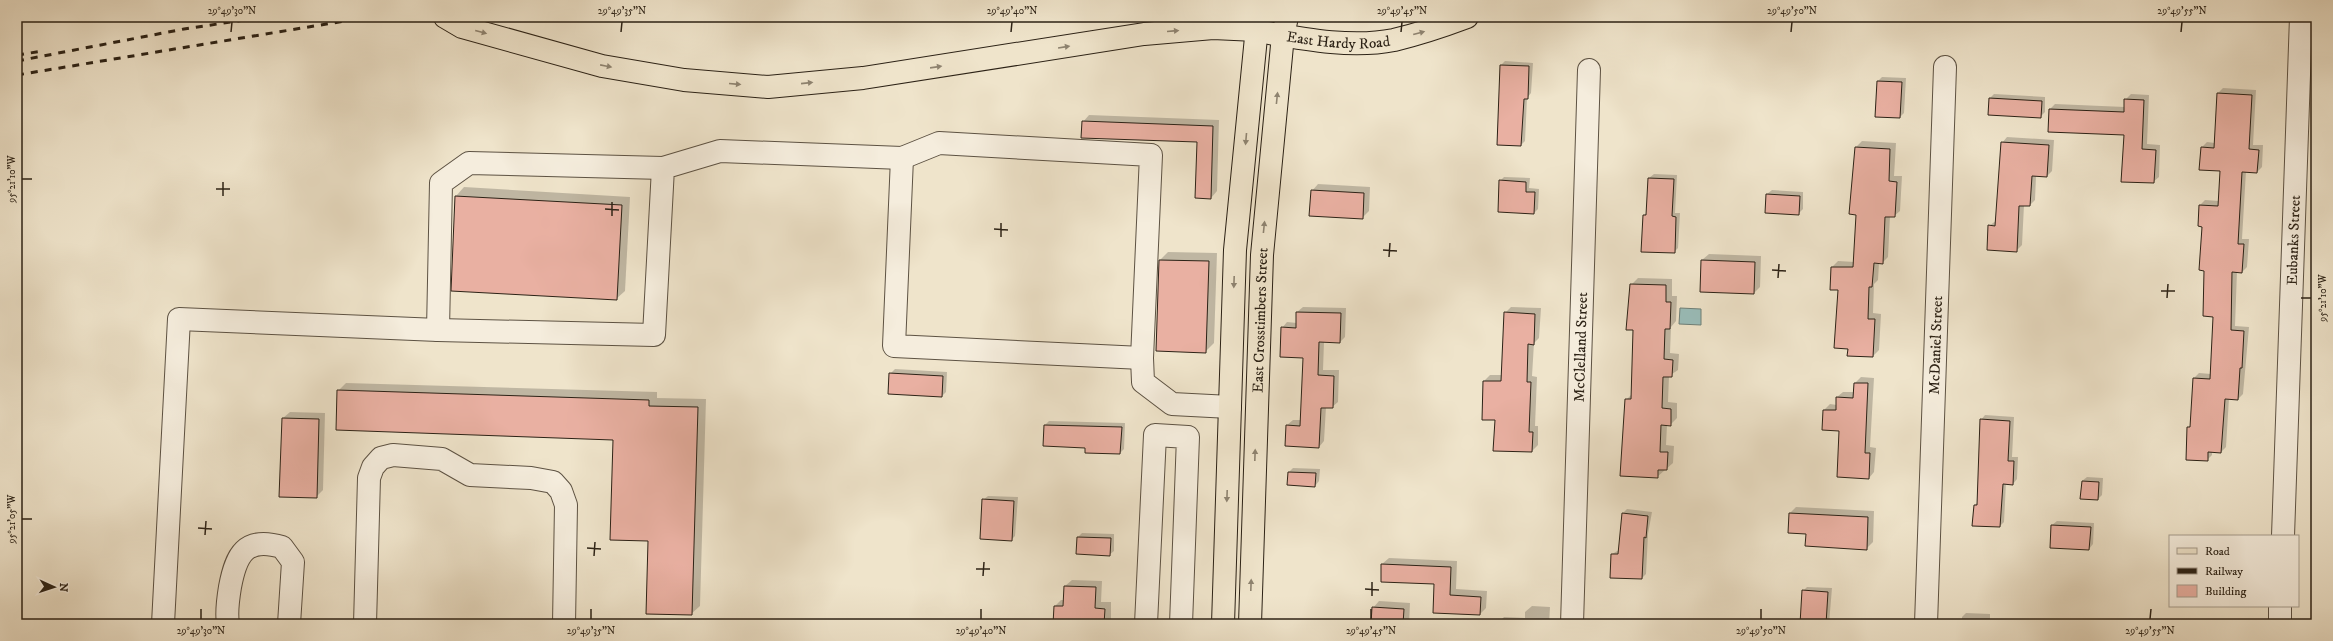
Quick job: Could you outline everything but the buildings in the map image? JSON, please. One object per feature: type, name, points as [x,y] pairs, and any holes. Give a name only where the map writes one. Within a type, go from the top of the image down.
[{"type":"main road","name":"East Hardy Road","points":[[445,17],[462,28],[602,66],[684,80],[768,87],[871,77],[1144,34],[1257,24],[1285,26],[1348,43],[1392,40],[1467,17]]},
{"type":"main road","name":"East Crosstimbers Street","points":[[1223,624],[1235,250],[1257,24]]},
{"type":"main road","name":"East Crosstimbers Street","points":[[1250,624],[1262,255],[1285,26]]},
{"type":"main road","points":[[1235,250],[1262,255]]},
{"type":"main road","points":[[1230,407],[1256,406]]},
{"type":"street","name":"Eubanks Street","points":[[2283,535],[2301,17]]},
{"type":"street","name":"McDaniel Street","points":[[1926,624],[1945,67]]},
{"type":"street","name":"McClelland Street","points":[[1572,624],[1589,70]]},
{"type":"street","points":[[438,330],[441,183],[469,163],[663,168],[720,151],[902,158],[939,143],[1151,155],[1142,358],[1143,382],[1172,404],[1230,407]]},
{"type":"street","points":[[902,158],[894,346],[1142,358]]},
{"type":"street","points":[[163,624],[179,319],[438,330],[654,335],[663,168]]},
{"type":"street","points":[[1171,436],[1172,404]]},
{"type":"street","points":[[1146,624],[1155,435],[1188,437],[1181,624]]},
{"type":"street","points":[[365,624],[369,478],[373,467],[381,458],[393,455],[442,458],[470,475],[531,478],[553,482],[561,491],[566,505],[564,624]]},
{"type":"street","points":[[228,624],[227,605],[235,562],[240,553],[249,547],[260,543],[282,547],[293,562],[289,624]]},
{"type":"street","points":[[2280,607],[2280,624]]},
{"type":"water","points":[[1680,308],[1701,309],[1701,325],[1679,324]]},
{"type":"railway","points":[[17,61],[184,29],[264,17]]},
{"type":"railway","points":[[17,75],[369,17]]},
{"type":"railway","points":[[17,55],[43,51]]}]
